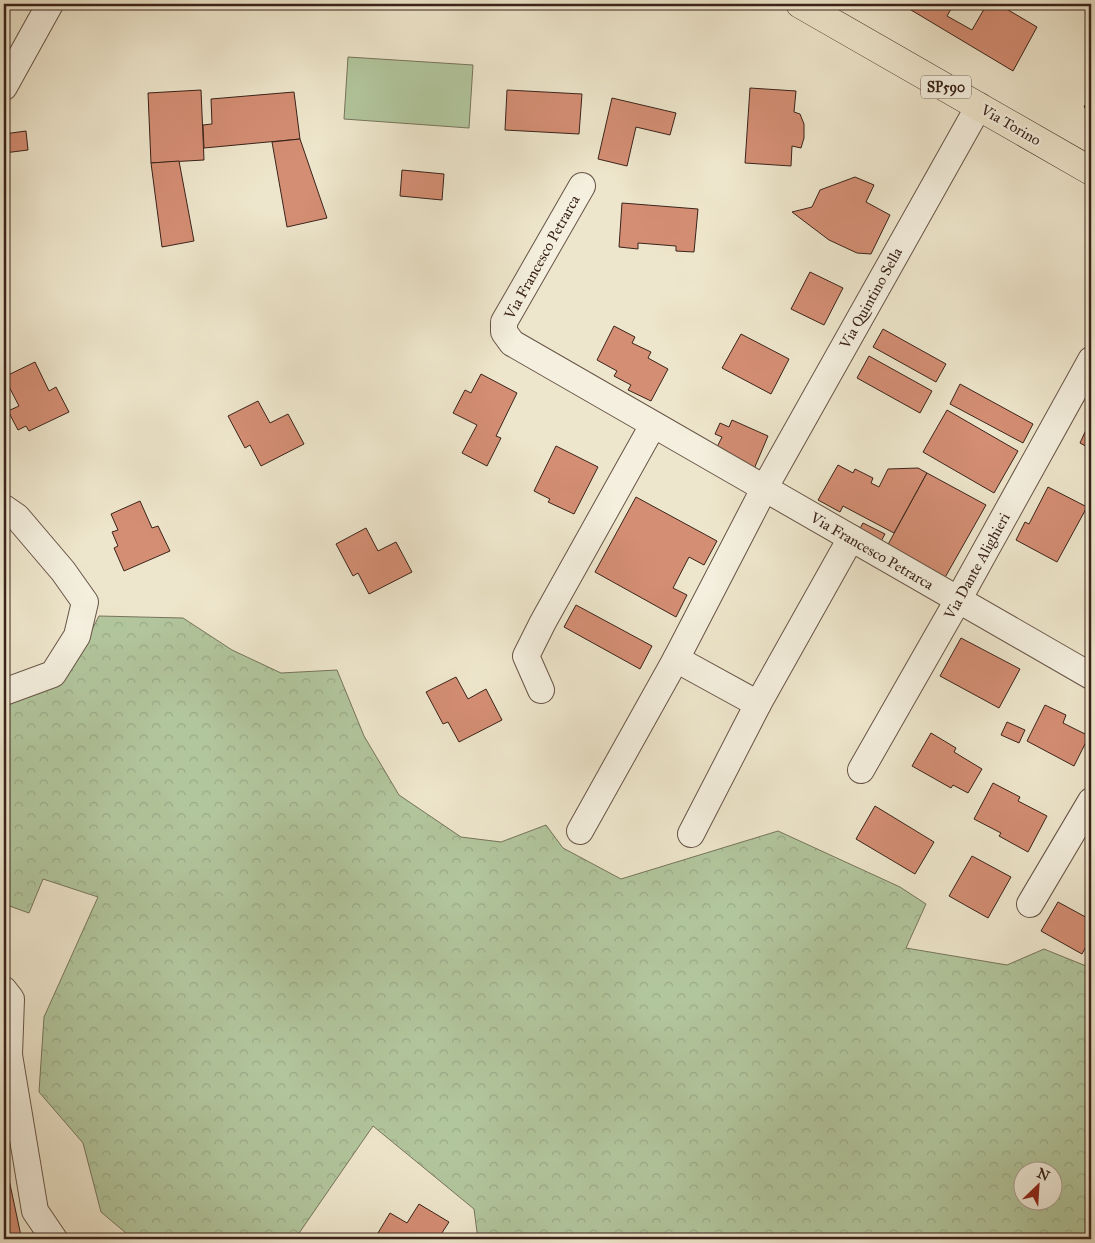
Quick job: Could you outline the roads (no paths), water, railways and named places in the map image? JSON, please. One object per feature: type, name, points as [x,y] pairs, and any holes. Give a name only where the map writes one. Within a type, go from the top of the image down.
[{"type":"main road","name":"Via Torino","points":[[800,4],[1091,171]]},
{"type":"street","points":[[4,87],[50,4]]},
{"type":"street","name":"Via Quintino Sella","points":[[580,831],[676,659],[764,489],[979,106]]},
{"type":"street","name":"Via Francesco Petrarca","points":[[582,186],[504,322],[504,332],[512,343],[1091,676]]},
{"type":"street","name":"Via Dante Alighieri","points":[[861,770],[1091,360]]},
{"type":"street","points":[[541,690],[526,656],[653,425]]},
{"type":"street","points":[[4,508],[17,516],[63,571],[85,602],[77,636],[53,674],[4,692]]},
{"type":"street","points":[[691,834],[758,704],[851,538]]},
{"type":"street","points":[[676,659],[758,704]]},
{"type":"street","points":[[1030,904],[1091,801]]},
{"type":"street","points":[[4,990],[11,999],[9,1054],[35,1211],[54,1239]]}]
